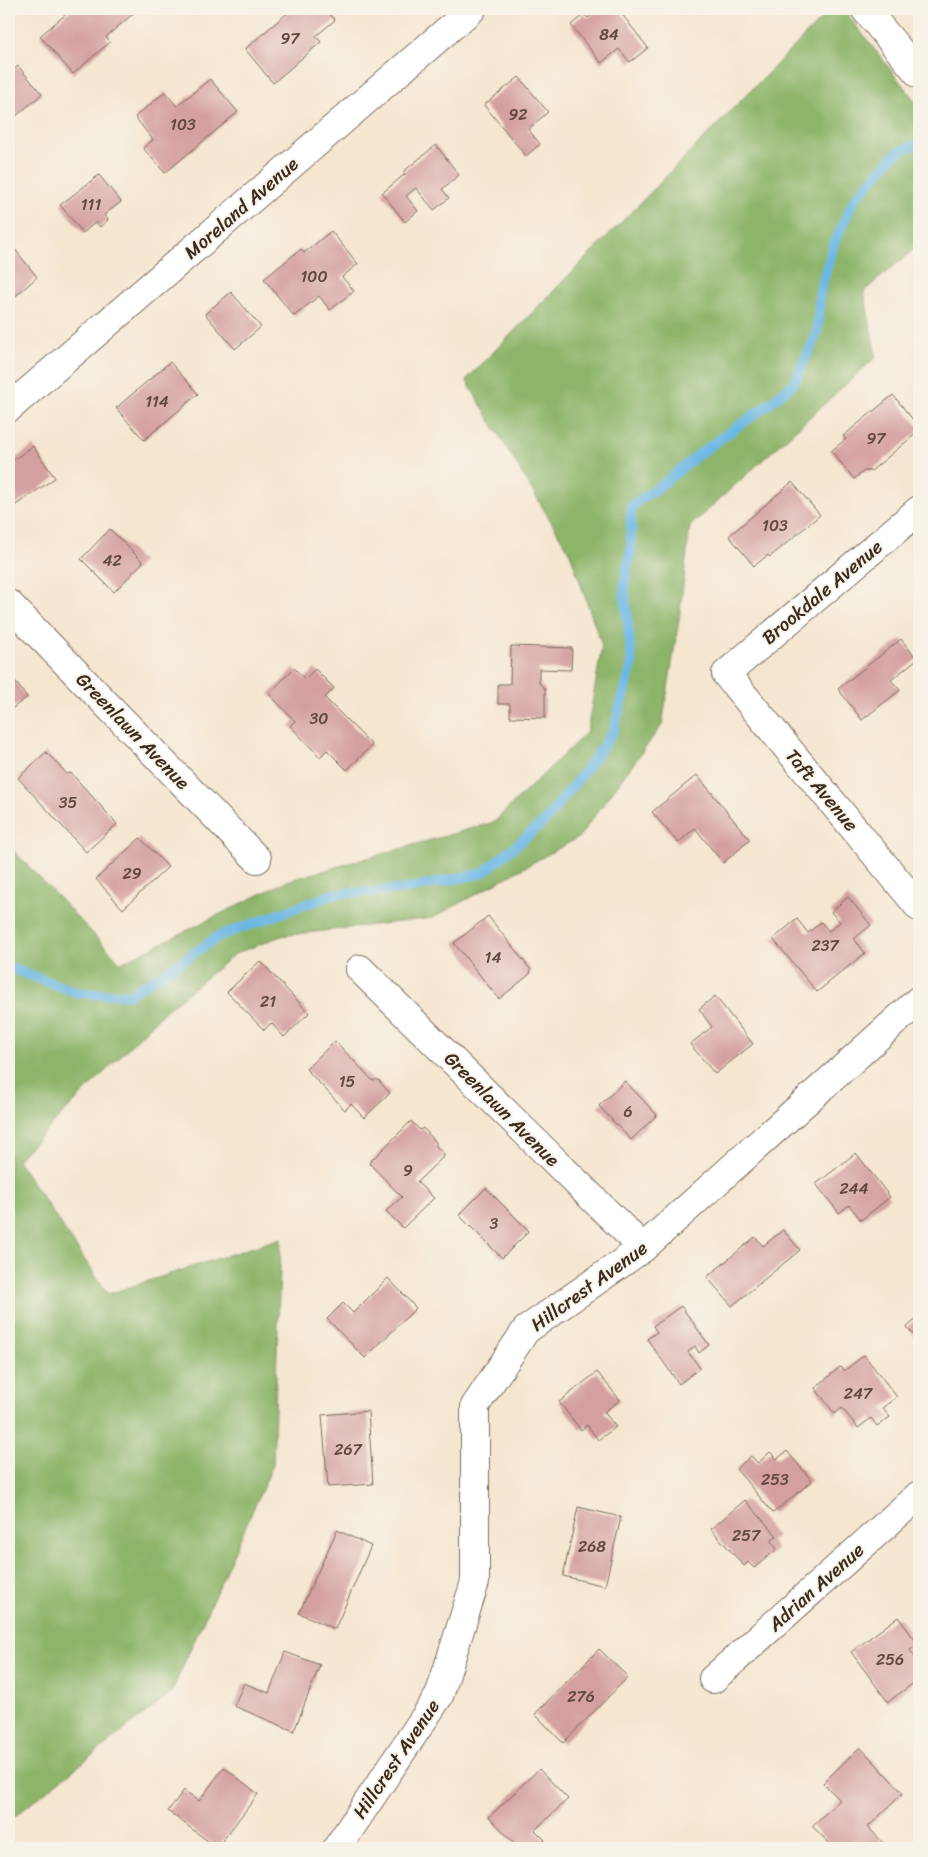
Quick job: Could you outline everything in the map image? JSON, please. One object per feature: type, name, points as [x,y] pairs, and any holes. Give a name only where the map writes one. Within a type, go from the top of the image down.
[{"type":"street","name":"Moreland Avenue","points":[[9,408],[472,9]]},
{"type":"street","points":[[864,9],[919,74]]},
{"type":"street","name":"Brookdale Avenue","points":[[726,674],[919,510]]},
{"type":"street","name":"Greenlawn Avenue","points":[[9,604],[257,859]]},
{"type":"street","name":"Taft Avenue","points":[[726,674],[919,907]]},
{"type":"street","name":"Greenlawn Avenue","points":[[360,970],[643,1248]]},
{"type":"street","name":"Hillcrest Avenue","points":[[337,1848],[439,1696],[475,1582],[474,1406],[526,1330],[643,1248],[919,1000]]},
{"type":"street","name":"Adrian Avenue","points":[[713,1678],[919,1495]]},
{"type":"green space","points":[[831,9],[843,9],[919,106],[919,245],[864,291],[876,357],[690,526],[679,620],[662,725],[579,837],[433,918],[281,936],[235,954],[166,1010],[17,1160],[108,1294],[281,1238],[273,1465],[171,1693],[9,1821],[9,846],[121,963],[287,881],[494,822],[587,732],[602,646],[570,553],[466,380]]},
{"type":"building","points":[[72,9],[133,9],[135,12],[106,37],[110,42],[73,74],[40,36]]},
{"type":"building","points":[[292,9],[325,9],[335,20],[316,36],[321,42],[273,83],[245,49]]},
{"type":"building","points":[[600,9],[618,9],[648,48],[630,62],[619,49],[601,63],[571,25],[584,14],[588,18]]},
{"type":"building","points":[[18,66],[42,94],[9,122],[9,74]]},
{"type":"building","points":[[519,77],[548,112],[528,129],[540,144],[526,156],[484,105]]},
{"type":"building","points":[[210,79],[238,112],[165,173],[143,148],[153,140],[135,117],[165,92],[177,106]]},
{"type":"building","points":[[436,145],[459,175],[442,189],[449,198],[434,210],[416,188],[406,196],[418,211],[405,222],[382,193],[405,174],[403,172]]},
{"type":"building","points":[[99,175],[121,202],[104,215],[108,220],[100,227],[96,222],[83,233],[60,205]]},
{"type":"building","points":[[331,231],[358,264],[342,277],[354,291],[330,310],[319,296],[294,316],[264,279],[301,249],[304,253]]},
{"type":"building","points":[[14,248],[37,277],[9,302],[9,252]]},
{"type":"building","points":[[231,292],[261,327],[235,349],[205,314]]},
{"type":"building","points":[[170,362],[198,394],[144,440],[116,408]]},
{"type":"building","points":[[893,395],[919,427],[919,431],[871,471],[864,471],[854,479],[831,451],[846,439],[843,436]]},
{"type":"building","points":[[33,446],[55,478],[10,509],[9,463]]},
{"type":"building","points":[[792,482],[820,515],[770,557],[768,555],[754,566],[729,536]]},
{"type":"building","points":[[110,529],[143,562],[114,592],[81,559]]},
{"type":"building","points":[[901,639],[917,659],[891,680],[900,690],[862,720],[838,689]]},
{"type":"building","points":[[511,646],[572,648],[571,670],[539,669],[539,683],[545,689],[545,718],[510,717],[510,704],[498,704],[498,684],[510,684]]},
{"type":"building","points":[[294,668],[305,679],[315,669],[334,688],[325,698],[372,745],[347,770],[327,750],[320,757],[290,726],[295,721],[269,694]]},
{"type":"building","points":[[9,674],[27,697],[9,711]]},
{"type":"building","points":[[46,752],[67,774],[71,773],[117,824],[86,852],[18,778]]},
{"type":"building","points":[[697,775],[750,840],[723,863],[695,828],[678,843],[652,812]]},
{"type":"building","points":[[140,838],[168,867],[123,909],[96,879]]},
{"type":"building","points":[[848,897],[871,925],[854,939],[865,953],[817,992],[773,939],[797,919],[808,933],[821,922],[829,931],[840,922],[831,912]]},
{"type":"building","points":[[488,916],[531,970],[530,974],[499,999],[454,943]]},
{"type":"building","points":[[260,961],[309,1013],[284,1037],[271,1023],[264,1030],[227,992]]},
{"type":"building","points":[[715,996],[753,1044],[715,1074],[690,1044],[712,1027],[699,1009]]},
{"type":"building","points":[[335,1041],[373,1081],[377,1079],[390,1093],[364,1118],[351,1104],[345,1110],[306,1069]]},
{"type":"building","points":[[625,1081],[657,1115],[631,1140],[599,1106]]},
{"type":"building","points":[[411,1121],[420,1130],[423,1128],[445,1155],[417,1182],[434,1198],[403,1228],[386,1211],[402,1197],[369,1163]]},
{"type":"building","points":[[856,1153],[890,1197],[861,1220],[849,1205],[839,1213],[816,1184]]},
{"type":"building","points":[[486,1188],[529,1231],[502,1258],[459,1215]]},
{"type":"building","points":[[783,1230],[800,1250],[732,1306],[707,1277],[755,1237],[763,1246]]},
{"type":"building","points":[[388,1278],[416,1308],[365,1358],[327,1319],[343,1303],[353,1313]]},
{"type":"building","points":[[681,1306],[709,1345],[699,1353],[695,1346],[688,1352],[700,1368],[679,1384],[647,1339],[657,1332],[653,1326]]},
{"type":"building","points":[[919,1317],[919,1341],[907,1327]]},
{"type":"building","points":[[864,1355],[897,1397],[882,1408],[890,1417],[877,1426],[871,1418],[858,1428],[842,1408],[835,1414],[815,1388],[840,1367],[844,1371]]},
{"type":"building","points":[[597,1372],[620,1400],[604,1412],[616,1427],[598,1440],[587,1425],[581,1430],[559,1402]]},
{"type":"building","points":[[368,1411],[373,1484],[328,1487],[322,1415]]},
{"type":"building","points":[[787,1451],[812,1481],[773,1513],[736,1469],[751,1456],[758,1463],[770,1452],[777,1459]]},
{"type":"building","points":[[745,1500],[777,1536],[771,1541],[777,1549],[754,1568],[748,1562],[744,1566],[711,1529]]},
{"type":"building","points":[[578,1507],[621,1517],[605,1586],[563,1576]]},
{"type":"building","points":[[337,1530],[371,1546],[335,1629],[299,1613]]},
{"type":"building","points":[[898,1617],[918,1644],[910,1650],[919,1663],[919,1679],[888,1702],[851,1652]]},
{"type":"building","points":[[599,1649],[628,1677],[563,1743],[535,1714]]},
{"type":"building","points":[[285,1652],[320,1665],[294,1731],[234,1706],[244,1683],[269,1693]]},
{"type":"building","points":[[860,1747],[903,1793],[868,1827],[888,1848],[834,1848],[812,1826],[840,1800],[823,1783]]},
{"type":"building","points":[[224,1767],[258,1794],[217,1848],[168,1811],[184,1790],[199,1801]]},
{"type":"building","points":[[539,1769],[568,1799],[535,1830],[545,1840],[536,1848],[519,1848],[489,1817]]},
{"type":"waterway","points":[[9,969],[79,993],[128,995],[219,936],[334,894],[407,889],[483,873],[546,820],[613,732],[632,664],[624,586],[631,548],[631,506],[664,483],[699,454],[768,405],[794,383],[817,333],[820,290],[834,243],[854,200],[896,153],[919,143]]}]
